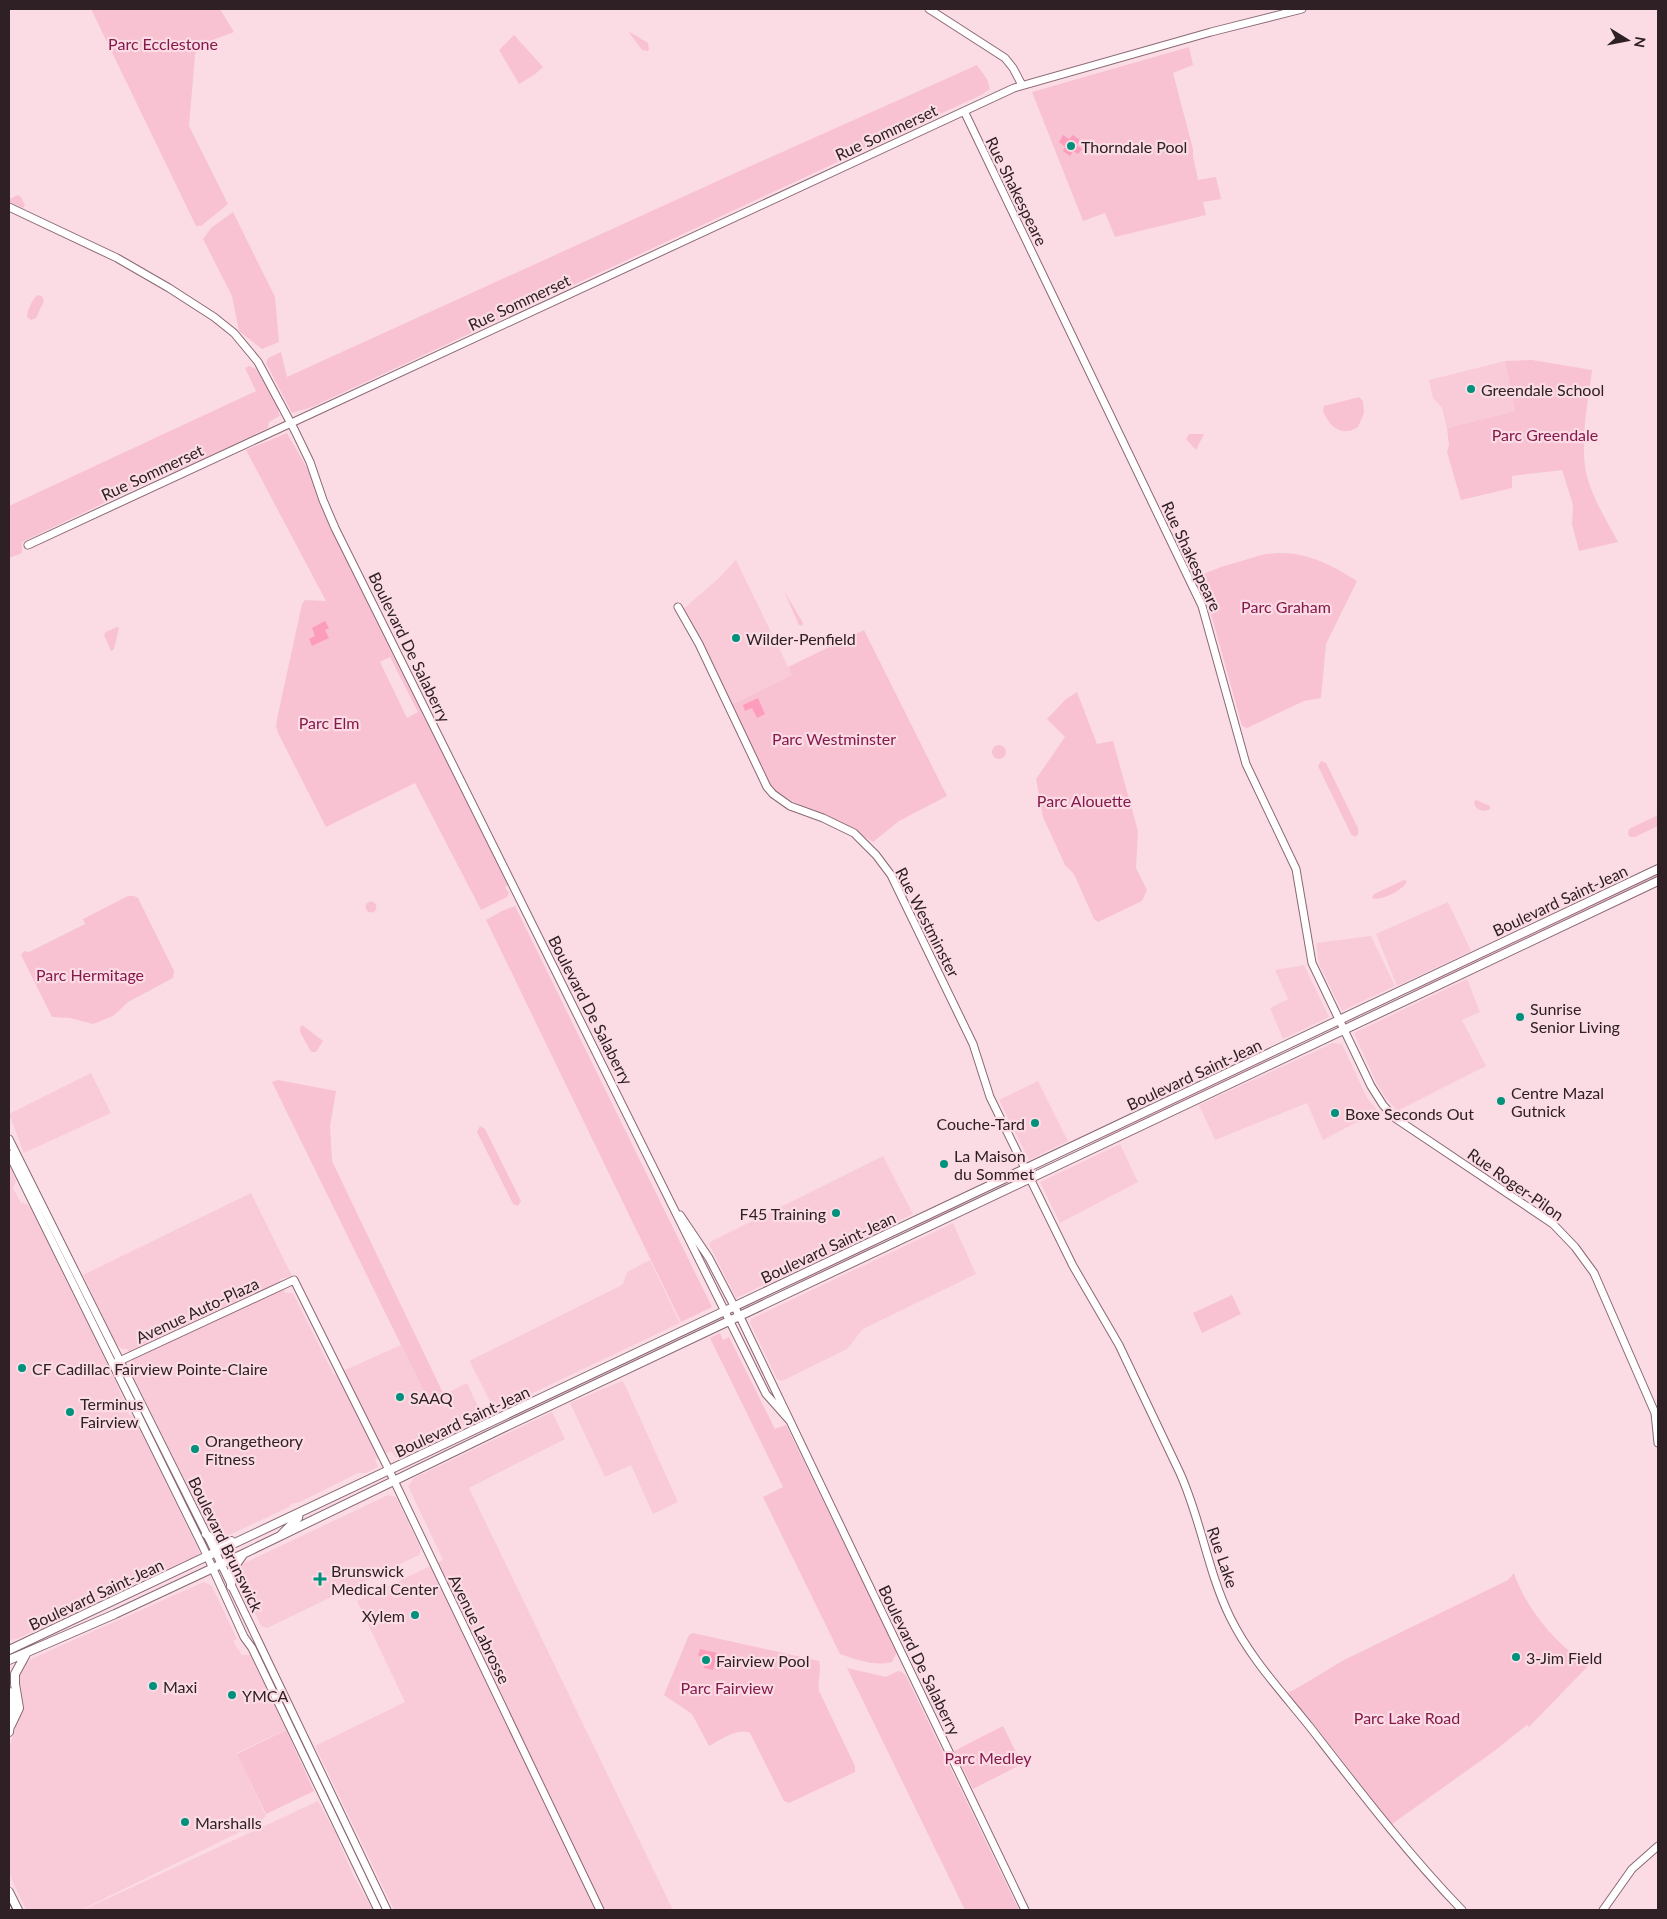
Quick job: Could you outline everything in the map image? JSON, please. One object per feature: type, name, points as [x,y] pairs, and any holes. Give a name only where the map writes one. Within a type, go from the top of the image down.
[{"type":"main road","name":"Boulevard Saint-Jean","points":[[10,1649],[1658,869]]},
{"type":"main road","name":"Boulevard Saint-Jean","points":[[9,1660],[221,1565],[740,1316],[1658,881]]},
{"type":"main road","points":[[895,1243],[908,1230],[909,1224]]},
{"type":"main road","points":[[280,1537],[298,1518],[298,1513]]},
{"type":"main road","points":[[206,1534],[220,1543],[252,1535]]},
{"type":"main road","points":[[231,1586],[232,1568],[243,1554]]},
{"type":"main road","points":[[10,1728],[18,1708],[14,1684],[15,1674],[26,1654]]},
{"type":"main road","points":[[9,1692],[12,1708],[10,1728]]},
{"type":"main road","points":[[9,1892],[18,1910]]},
{"type":"street","points":[[930,9],[1005,58],[1022,85]]},
{"type":"street","name":"Rue Sommerset","points":[[28,545],[1022,85],[1211,32],[1302,9]]},
{"type":"street","name":"Rue Shakespeare","points":[[964,111],[1202,606],[1246,764],[1296,869],[1312,963],[1344,1030]]},
{"type":"street","name":"Boulevard De Salaberry","points":[[9,207],[112,255],[169,288],[234,333],[250,350],[261,366],[310,462],[335,528],[766,1394],[790,1421]]},
{"type":"street","name":"Rue Westminster","points":[[678,607],[699,644],[767,787],[773,794],[790,806],[823,818],[854,833],[876,855],[891,875],[973,1044],[990,1097],[1025,1169]]},
{"type":"street","name":"Rue Roger-Pilon","points":[[1344,1030],[1373,1091],[1392,1115],[1553,1224],[1575,1246],[1594,1273],[1642,1381],[1655,1413],[1658,1443]]},
{"type":"street","name":"Boulevard Brunswick","points":[[9,1139],[244,1637],[256,1656],[387,1910]]},
{"type":"street","name":"Boulevard Brunswick","points":[[9,1154],[206,1534],[326,1792],[378,1910]]},
{"type":"street","name":"Rue Lake","points":[[1025,1169],[1073,1266],[1116,1338],[1187,1487],[1209,1565],[1230,1618],[1259,1664],[1388,1826],[1438,1886],[1462,1910]]},
{"type":"street","name":"Boulevard De Salaberry","points":[[675,1208],[709,1258],[740,1316],[1025,1910]]},
{"type":"street","name":"Avenue Auto-Plaza","points":[[116,1363],[294,1280]]},
{"type":"street","name":"Avenue Labrosse","points":[[294,1280],[389,1470],[600,1910]]},
{"type":"street","points":[[1603,1910],[1632,1869],[1658,1846]]},
{"type":"shaded area","name":"Thorndale Pool","points":[[1063,135],[1069,139],[1073,135],[1080,140],[1077,145],[1082,149],[1078,154],[1073,151],[1070,156],[1063,151],[1065,147],[1059,142]]},
{"type":"shaded area","name":"Greendale School","points":[[1505,361],[1515,411],[1447,428],[1442,408],[1433,398],[1429,380]]},
{"type":"shaded area","name":"Wilder-Penfield","points":[[736,560],[792,675],[731,705],[683,609],[718,579]]},
{"type":"shaded area","points":[[325,621],[329,628],[325,630],[329,638],[312,646],[309,639],[315,636],[312,628]]},
{"type":"shaded area","points":[[758,698],[765,714],[757,718],[752,708],[745,711],[743,705]]},
{"type":"shaded area","points":[[1448,902],[1471,951],[1397,986],[1376,934]]},
{"type":"shaded area","points":[[1371,936],[1395,986],[1342,1011],[1319,964],[1316,943]]},
{"type":"shaded area","points":[[1304,965],[1329,1017],[1283,1039],[1270,1008],[1288,999],[1275,970]]},
{"type":"shaded area","points":[[1467,979],[1480,1012],[1462,1020],[1486,1066],[1397,1111],[1377,1084],[1354,1033]]},
{"type":"shaded area","points":[[1333,1043],[1342,1044],[1367,1098],[1378,1111],[1323,1140],[1307,1103],[1215,1140],[1199,1105]]},
{"type":"shaded area","points":[[91,1073],[111,1113],[24,1153],[9,1114]]},
{"type":"shaded area","points":[[1038,1081],[1068,1141],[1029,1160],[999,1100]]},
{"type":"shaded area","points":[[1120,1144],[1138,1182],[1060,1223],[1040,1182]]},
{"type":"shaded area","points":[[883,1156],[913,1214],[736,1298],[709,1244],[712,1241]]},
{"type":"shaded area","points":[[9,1164],[16,1181],[13,1188],[21,1203],[27,1204],[31,1209],[115,1380],[129,1414],[134,1418],[200,1553],[195,1557],[9,1641]]},
{"type":"shaded area","points":[[251,1193],[292,1276],[280,1279],[285,1293],[293,1293],[334,1375],[401,1345],[429,1402],[467,1383],[483,1417],[396,1458],[391,1451],[375,1460],[378,1467],[366,1473],[358,1473],[225,1537],[218,1537],[213,1536],[129,1368],[134,1363],[127,1349],[122,1349],[117,1345],[83,1275]]},
{"type":"shaded area","points":[[953,1223],[976,1274],[863,1329],[847,1349],[782,1381],[777,1379],[750,1323],[751,1319]]},
{"type":"shaded area","points":[[650,1260],[680,1323],[495,1411],[470,1362],[471,1360],[618,1287],[623,1284],[627,1272]]},
{"type":"shaded area","points":[[622,1381],[678,1502],[653,1514],[631,1465],[605,1477],[570,1403]]},
{"type":"shaded area","points":[[552,1412],[565,1439],[469,1488],[673,1910],[394,1910],[315,1746],[405,1702],[357,1601],[443,1560],[408,1486],[414,1478]]},
{"type":"shaded area","points":[[388,1495],[396,1497],[421,1549],[419,1555],[267,1628],[261,1626],[237,1575],[240,1565]]},
{"type":"shaded area","points":[[204,1582],[212,1586],[237,1639],[233,1641],[242,1655],[250,1655],[287,1729],[237,1753],[266,1816],[258,1823],[81,1910],[26,1910],[9,1873],[9,1748],[21,1712],[22,1701],[18,1675],[22,1666],[31,1659]]},
{"type":"shaded area","points":[[700,1649],[717,1653],[713,1670],[704,1668],[706,1657],[698,1656]]},
{"type":"shaded area","points":[[318,1801],[335,1832],[353,1875],[373,1910],[83,1910]]},
{"type":"green space","name":"Parc Ecclestone","points":[[91,9],[220,9],[234,32],[199,45],[195,55],[189,126],[228,204],[201,226],[196,226]]},
{"type":"green space","points":[[628,31],[648,43],[649,50],[642,50]]},
{"type":"green space","points":[[514,35],[543,67],[519,84],[499,50]]},
{"type":"green space","points":[[1189,47],[1193,65],[1173,73],[1193,149],[1198,180],[1216,177],[1221,199],[1203,202],[1206,215],[1115,237],[1105,213],[1083,221],[1032,92]]},
{"type":"green space","points":[[977,65],[987,79],[990,89],[981,95],[312,407],[292,413],[266,363],[268,358],[281,352],[287,377]]},
{"type":"green space","points":[[18,195],[25,205],[23,208],[9,202],[9,199]]},
{"type":"green space","points":[[233,212],[275,297],[279,342],[262,349],[239,331],[232,296],[203,239],[211,228]]},
{"type":"green space","points":[[37,295],[42,296],[44,301],[36,318],[31,320],[27,317],[28,312]]},
{"type":"green space","name":"Parc Greendale","points":[[1532,360],[1592,370],[1584,431],[1585,467],[1594,496],[1618,542],[1579,551],[1572,524],[1573,505],[1562,470],[1512,476],[1512,488],[1461,500],[1447,452],[1449,445],[1447,428],[1515,411],[1505,361]]},
{"type":"green space","points":[[249,366],[256,369],[278,406],[279,415],[281,415],[269,422],[268,428],[172,473],[171,471],[22,542],[22,553],[9,558],[9,506],[256,391],[245,368]]},
{"type":"green space","points":[[1359,397],[1363,401],[1364,413],[1358,427],[1342,431],[1329,422],[1323,411],[1324,406]]},
{"type":"green space","name":"Parc Elm","points":[[287,433],[310,473],[322,506],[509,884],[505,887],[509,893],[507,897],[481,910],[415,783],[326,827],[276,726],[302,604],[305,600],[326,601],[246,450]],"holes":[[[390,657],[418,712],[407,718],[380,662]]]},
{"type":"green space","points":[[1189,434],[1204,434],[1196,450],[1186,439]]},
{"type":"green space","name":"Parc Graham","points":[[1265,554],[1301,555],[1321,561],[1357,581],[1326,644],[1321,698],[1304,701],[1247,728],[1242,726],[1208,603],[1198,581],[1201,575],[1221,567]]},
{"type":"green space","points":[[784,591],[803,623],[802,626],[799,625]]},
{"type":"green space","points":[[117,627],[119,628],[114,649],[111,651],[104,635],[106,632]]},
{"type":"green space","name":"Parc Westminster","points":[[864,630],[947,796],[899,821],[873,842],[832,818],[789,800],[774,790],[767,783],[731,705],[792,675],[788,667]]},
{"type":"green space","name":"Parc Alouette","points":[[1077,692],[1097,744],[1113,741],[1138,831],[1136,868],[1147,890],[1142,901],[1098,922],[1094,919],[1074,874],[1065,865],[1043,817],[1036,779],[1065,737],[1047,719],[1066,699]]},
{"type":"green space","points":[[996,745],[1002,745],[1006,752],[1002,759],[996,759],[992,755],[992,749]]},
{"type":"green space","points":[[1321,761],[1326,763],[1358,828],[1358,834],[1355,837],[1351,834],[1318,766]]},
{"type":"green space","points":[[1476,800],[1490,806],[1490,809],[1485,811],[1478,809],[1474,802]]},
{"type":"green space","points":[[1658,815],[1658,826],[1635,837],[1630,837],[1628,834],[1629,829]]},
{"type":"green space","points":[[1658,873],[1658,876],[1653,879],[1399,999],[1427,983]]},
{"type":"green space","points":[[1404,880],[1407,881],[1397,891],[1386,897],[1372,898],[1374,894]]},
{"type":"green space","name":"Parc Hermitage","points":[[128,896],[138,898],[174,971],[173,978],[128,1002],[113,1016],[93,1024],[70,1018],[52,1017],[21,955],[24,951],[29,952],[85,924],[83,919]]},
{"type":"green space","points":[[371,901],[377,907],[371,913],[365,907]]},
{"type":"green space","points":[[515,906],[712,1307],[681,1322],[486,920]]},
{"type":"green space","points":[[302,1025],[323,1041],[316,1052],[310,1050],[300,1032]]},
{"type":"green space","points":[[1284,1051],[1253,1069],[1085,1147],[1109,1134]]},
{"type":"green space","points":[[278,1080],[336,1091],[330,1126],[332,1161],[444,1395],[429,1402],[272,1082]]},
{"type":"green space","points":[[480,1126],[485,1129],[521,1201],[518,1206],[513,1204],[477,1132]]},
{"type":"green space","points":[[971,1200],[916,1229],[914,1226]]},
{"type":"green space","points":[[882,1241],[866,1252],[784,1290],[814,1273]]},
{"type":"green space","points":[[1232,1295],[1241,1314],[1202,1333],[1193,1313]]},
{"type":"green space","points":[[720,1333],[723,1340],[729,1337],[775,1429],[786,1425],[897,1652],[892,1662],[872,1663],[840,1654],[763,1497],[783,1487],[710,1338]]},
{"type":"green space","name":"Parc Lake Road","points":[[1514,1573],[1526,1600],[1544,1625],[1565,1648],[1589,1665],[1529,1727],[1527,1725],[1493,1752],[1392,1824],[1305,1713],[1284,1694],[1344,1660],[1508,1580]]},
{"type":"green space","name":"Parc Fairview","points":[[693,1633],[819,1661],[819,1691],[855,1766],[855,1772],[789,1803],[784,1801],[750,1733],[735,1733],[709,1746],[692,1714],[664,1695],[689,1635]]},
{"type":"green space","points":[[847,1668],[886,1677],[898,1671],[906,1676],[1019,1910],[965,1910]]},
{"type":"green space","name":"Parc Medley","points":[[1003,1726],[1022,1764],[973,1789],[954,1751]]},
{"type":"green space","points":[[286,1730],[314,1791],[266,1814],[237,1754]]},
{"type":"tram line","points":[[9,1902],[13,1910]]},
{"type":"place","name":"Thorndale Pool","points":[[1071,146]]},
{"type":"place","name":"Greendale School","points":[[1471,389]]},
{"type":"place","name":"Wilder-Penfield","points":[[736,638]]},
{"type":"place","name":"Sunrise Senior Living","points":[[1520,1017]]},
{"type":"place","name":"Centre Mazal Gutnick","points":[[1501,1101]]},
{"type":"place","name":"Boxe Seconds Out","points":[[1335,1113]]},
{"type":"place","name":"Couche-Tard","points":[[1035,1123]]},
{"type":"place","name":"La Maison du Sommet","points":[[944,1164]]},
{"type":"place","name":"F45 Training","points":[[836,1213]]},
{"type":"place","name":"CF Cadillac Fairview Pointe-Claire","points":[[22,1368]]},
{"type":"place","name":"SAAQ","points":[[400,1397]]},
{"type":"place","name":"Terminus Fairview","points":[[70,1412]]},
{"type":"place","name":"Orangetheory Fitness","points":[[195,1449]]},
{"type":"place","name":"Brunswick Medical Center","points":[[320,1579]]},
{"type":"place","name":"Xylem","points":[[415,1615]]},
{"type":"place","name":"3-Jim Field","points":[[1516,1657]]},
{"type":"place","name":"Fairview Pool","points":[[706,1660]]},
{"type":"place","name":"Maxi","points":[[153,1686]]},
{"type":"place","name":"YMCA","points":[[232,1695]]},
{"type":"place","name":"Marshalls","points":[[185,1822]]}]
